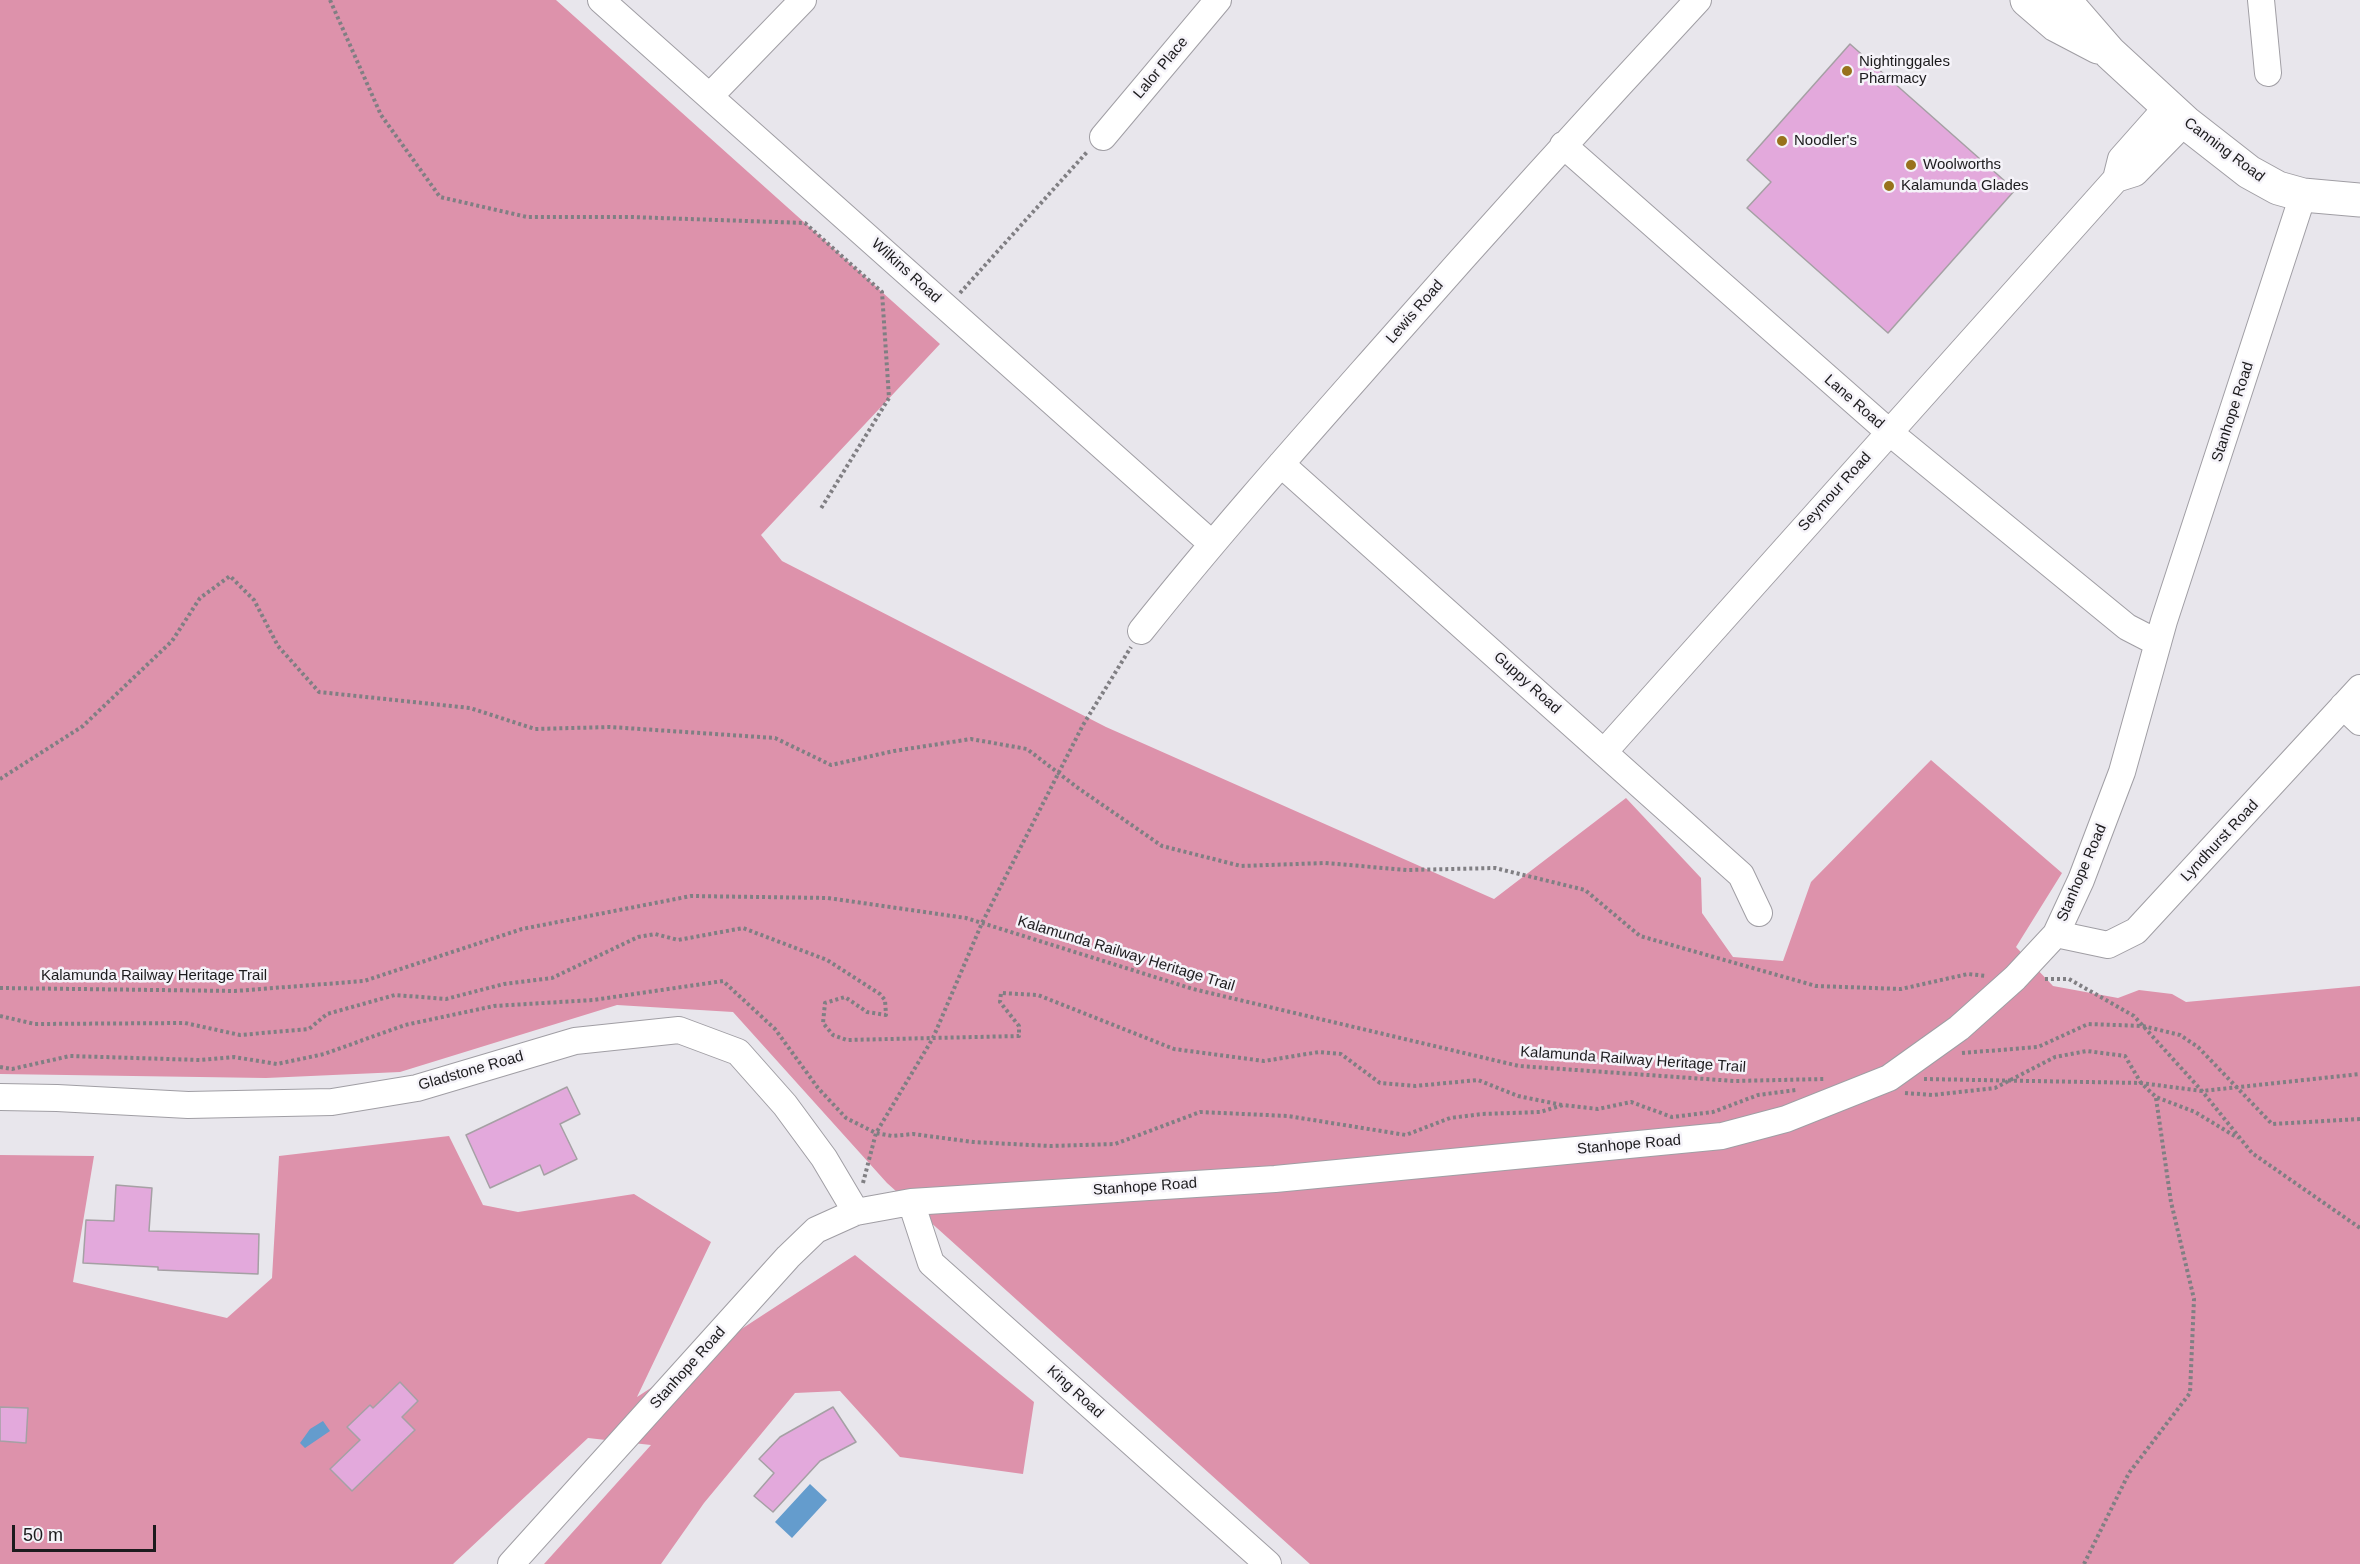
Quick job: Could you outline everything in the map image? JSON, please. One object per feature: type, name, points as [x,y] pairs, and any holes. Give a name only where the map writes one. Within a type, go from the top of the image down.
[{"type":"main road","name":"Canning Road","points":[[2027,0],[2056,25],[2110,53]]},
{"type":"main road","name":"Canning Road","points":[[2064,0],[2110,53],[2176,114],[2249,172],[2278,188],[2303,195],[2360,200]]},
{"type":"street","name":"Wilkins Road","points":[[601,0],[1211,543]]},
{"type":"street","points":[[710,96],[803,0]]},
{"type":"street","name":"Lalor Place","points":[[1103,137],[1218,0]]},
{"type":"street","name":"Lewis Road","points":[[1141,631],[1211,543],[1563,145],[1698,0]]},
{"type":"street","points":[[2261,0],[2268,73]]},
{"type":"street","name":"Seymour Road","points":[[1604,752],[2116,179],[2121,159],[2176,114]]},
{"type":"street","name":"Lane Road","points":[[1563,145],[1889,432],[2127,627],[2158,643]]},
{"type":"street","name":"Stanhope Road","points":[[511,1564],[788,1257],[816,1230],[856,1212],[911,1202],[1275,1179],[1722,1137],[1786,1119],[1889,1078],[1959,1028],[2015,978],[2056,934],[2081,880],[2122,772],[2158,643],[2303,195]]},
{"type":"street","name":"Guppy Road","points":[[1281,464],[1741,875],[1759,913]]},
{"type":"street","name":"Lyndhurst Road","points":[[2056,934],[2109,945],[2136,931],[2354,705]]},
{"type":"street","name":"Gladstone Road","points":[[0,1097],[188,1105],[332,1102],[417,1088],[575,1041],[679,1030],[738,1052],[785,1105],[824,1158],[856,1212]]},
{"type":"street","name":"King Road","points":[[911,1202],[931,1263],[1268,1564]]},
{"type":"path","points":[[330,0],[381,115],[440,197],[527,217],[631,217],[805,223],[882,292],[889,398],[820,510]]},
{"type":"path","points":[[947,307],[1079,159],[1103,137]]},
{"type":"path","points":[[0,779],[83,726],[172,640],[200,598],[230,576],[254,600],[279,646],[319,692],[470,708],[535,729],[610,727],[775,738],[831,765],[894,751],[971,739],[1028,749],[1059,774],[1162,846],[1241,866],[1325,863],[1407,870],[1495,868],[1585,890],[1640,936],[1816,986],[1901,989],[1968,974],[2070,979],[2134,1016],[2202,1090],[2252,1153],[2360,1228]]},
{"type":"path","points":[[856,1212],[876,1133],[933,1038],[982,923],[1083,725],[1141,631]]},
{"type":"path","name":"Kalamunda Railway Heritage Trail","points":[[0,988],[235,991],[364,981],[522,929],[692,896],[828,898],[966,918],[1193,989],[1519,1066],[1734,1081],[1829,1079]]},
{"type":"path","points":[[0,1016],[35,1024],[185,1023],[240,1035],[309,1029],[327,1014],[395,995],[446,999],[504,984],[552,978],[638,937],[656,934],[678,940],[744,928],[827,960],[880,994],[885,1000],[886,1015],[867,1012],[845,997],[825,1003],[823,1023],[833,1035],[847,1040],[1019,1036],[1019,1026],[1000,1002],[1001,993],[1038,995],[1174,1049],[1264,1061],[1319,1052],[1341,1054],[1351,1064],[1380,1083],[1415,1086],[1479,1080],[1518,1096],[1563,1105],[1598,1109],[1631,1102],[1672,1117],[1713,1112],[1758,1095],[1806,1090]]},
{"type":"path","points":[[0,1067],[12,1069],[70,1056],[200,1060],[234,1057],[277,1064],[324,1054],[405,1025],[494,1006],[593,1000],[723,981],[775,1029],[818,1088],[846,1118],[876,1133],[913,1134],[973,1143],[1050,1146],[1115,1144],[1200,1112],[1288,1116],[1406,1135],[1450,1119],[1482,1114],[1540,1112],[1563,1105]]},
{"type":"path","points":[[1917,1057],[2038,1047],[2088,1024],[2144,1026],[2180,1035],[2198,1047],[2272,1124],[2360,1119]]},
{"type":"path","points":[[1864,1089],[1933,1095],[1995,1088],[2055,1057],[2087,1051],[2125,1056],[2140,1083],[2156,1097],[2195,1112],[2241,1140]]},
{"type":"path","points":[[1889,1078],[2140,1083],[2202,1090],[2360,1074]]},
{"type":"path","points":[[2084,1564],[2129,1473],[2190,1394],[2194,1299],[2171,1202],[2156,1097]]},
{"type":"shaded area","points":[[0,0],[556,0],[940,344],[761,535],[782,561],[1106,727],[1494,899],[1626,798],[1701,878],[1702,913],[1733,957],[1783,961],[1811,882],[1931,760],[2062,873],[2016,947],[2053,986],[2118,998],[2139,990],[2172,994],[2186,1002],[2360,986],[2360,1564],[1310,1564],[887,1183],[733,1012],[617,1005],[400,1072],[266,1078],[0,1074]]},
{"type":"shaded area","points":[[449,1136],[483,1205],[518,1212],[634,1194],[711,1242],[637,1397],[855,1255],[1034,1402],[1023,1474],[900,1457],[840,1391],[795,1393],[704,1503],[661,1564],[544,1564],[651,1445],[588,1438],[453,1564],[0,1564],[0,1155],[94,1156],[73,1282],[227,1318],[272,1278],[279,1156]]},
{"type":"water","points":[[323,1421],[330,1431],[305,1448],[300,1443],[310,1429]]},
{"type":"water","points":[[810,1484],[827,1500],[792,1538],[775,1522]]},
{"type":"building","name":"Kalamunda Glades","points":[[1850,44],[2015,190],[1888,333],[1747,208],[1771,182],[1747,160]]},
{"type":"building","points":[[567,1087],[580,1114],[560,1124],[577,1159],[544,1175],[540,1165],[490,1188],[466,1135]]},
{"type":"building","points":[[116,1185],[152,1188],[149,1231],[259,1234],[258,1274],[158,1270],[158,1267],[83,1263],[86,1220],[114,1221]]},
{"type":"building","points":[[400,1382],[418,1401],[402,1417],[415,1430],[352,1491],[330,1469],[360,1440],[347,1427],[370,1405],[373,1408]]},
{"type":"building","points":[[0,1407],[28,1408],[26,1443],[0,1441]]},
{"type":"building","points":[[833,1407],[856,1442],[820,1461],[773,1512],[754,1496],[774,1473],[759,1459],[780,1437]]},
{"type":"place","name":"Nightinggales Pharmacy","points":[[1847,71]]},
{"type":"place","name":"Noodler's","points":[[1782,141]]},
{"type":"place","name":"Woolworths","points":[[1911,165]]},
{"type":"place","name":"Kalamunda Glades","points":[[1889,186]]}]
